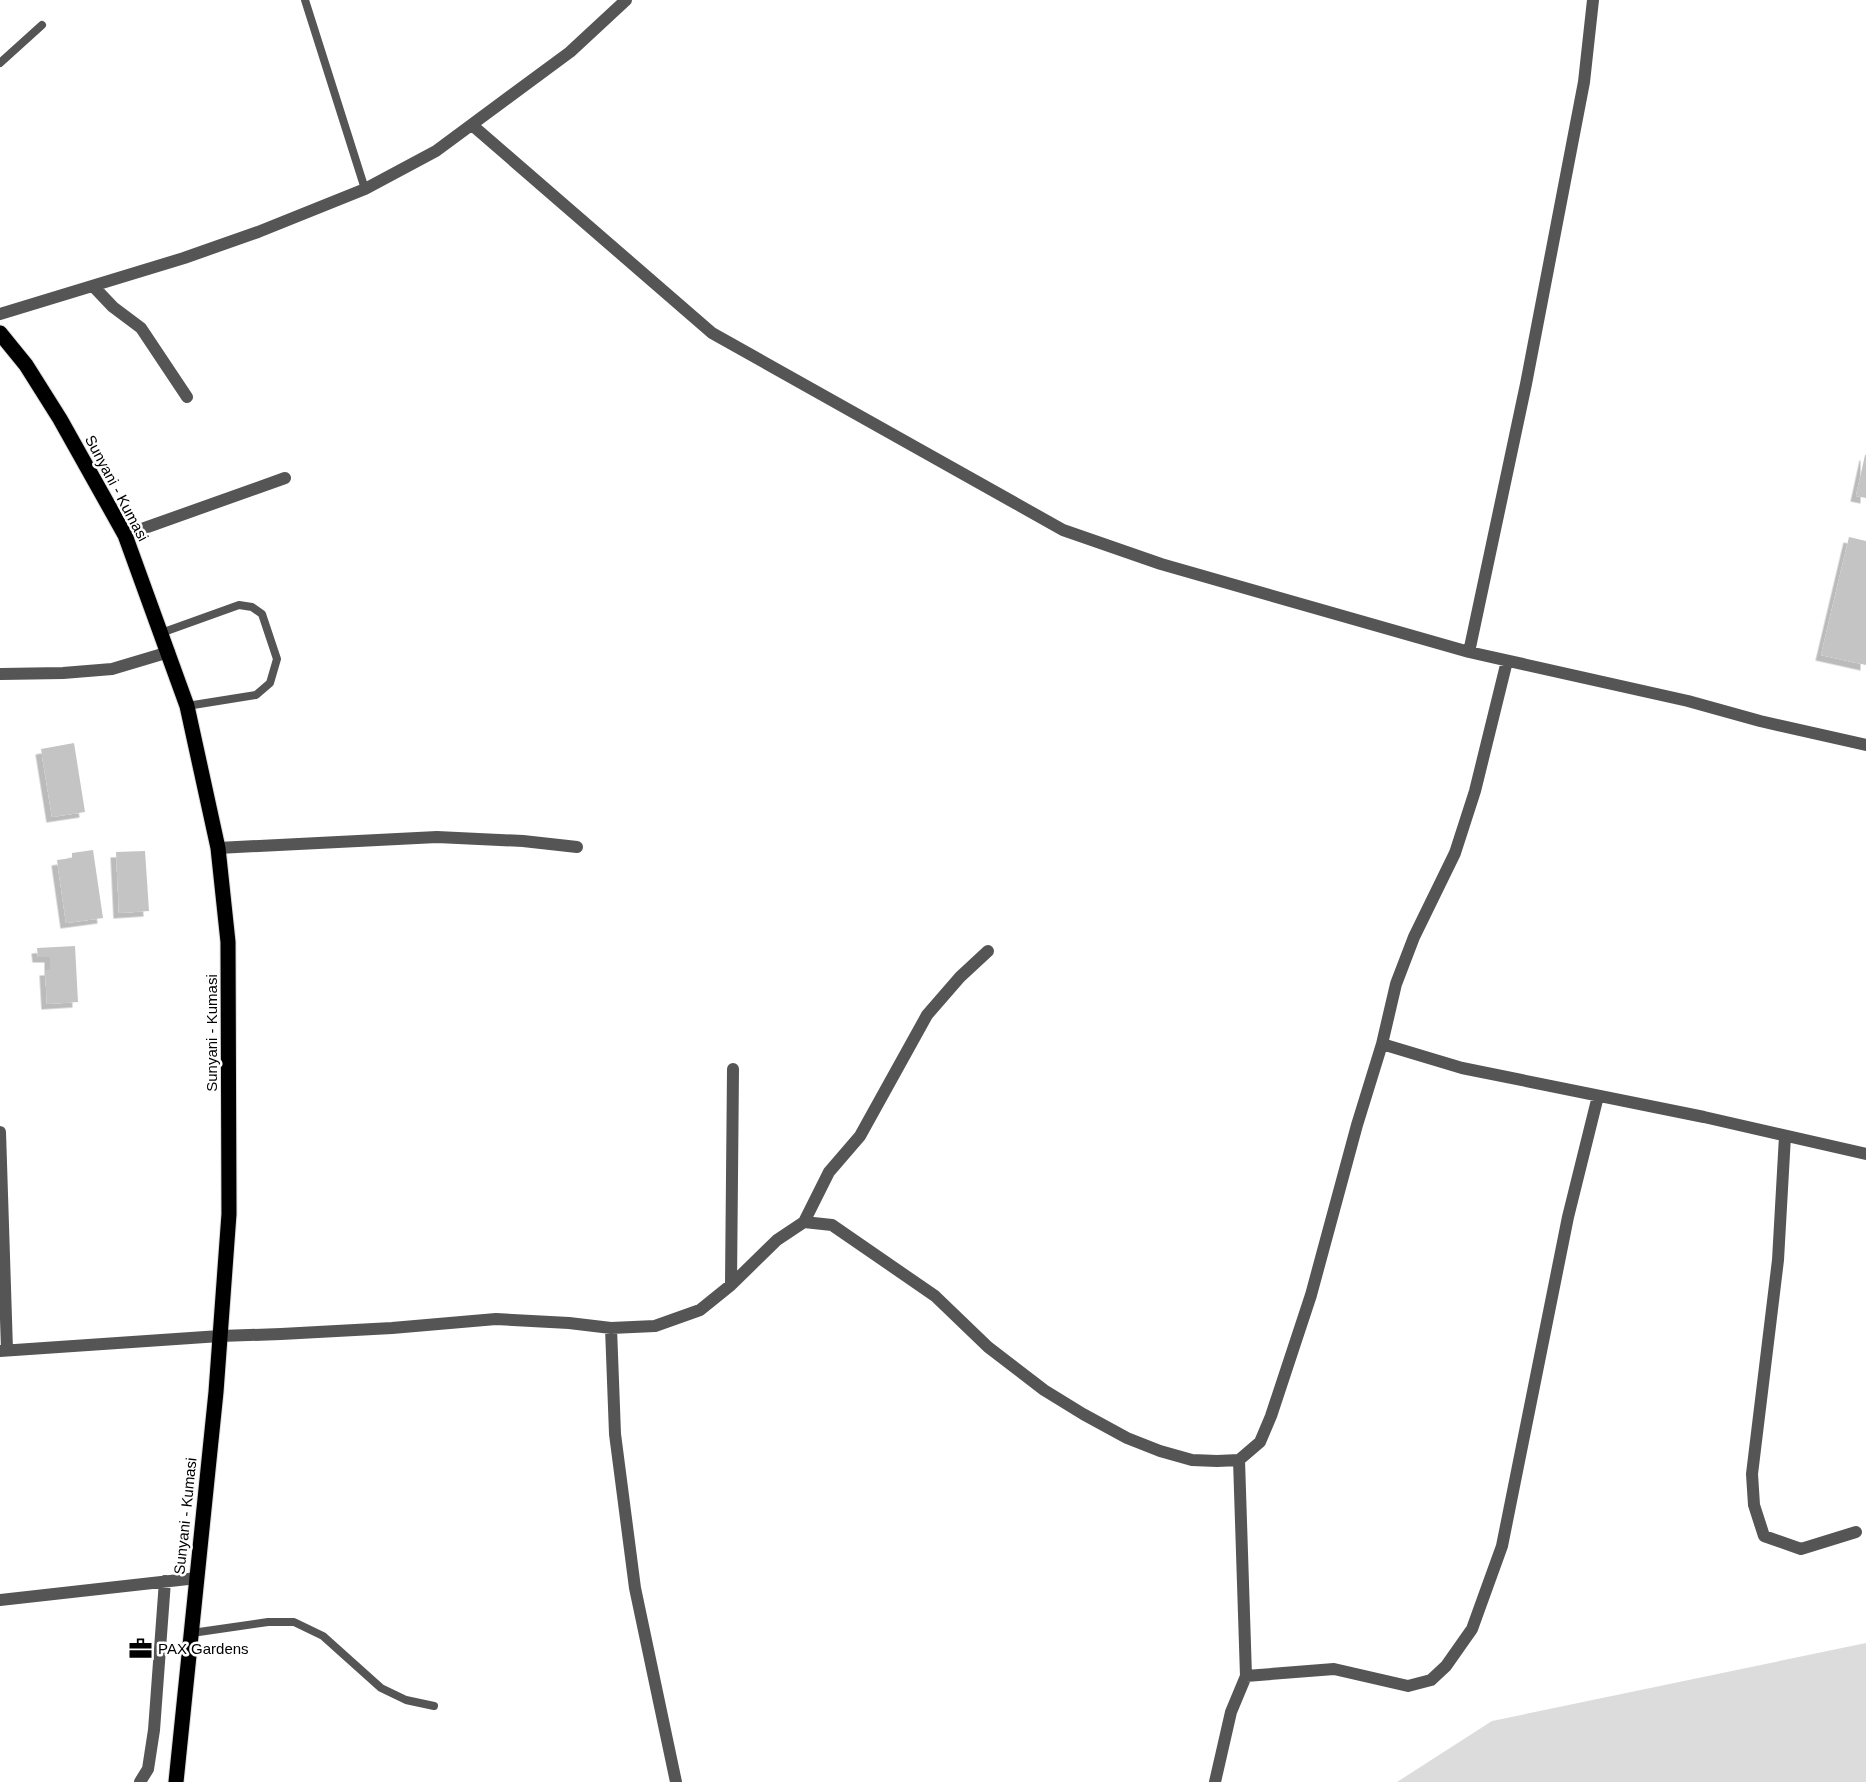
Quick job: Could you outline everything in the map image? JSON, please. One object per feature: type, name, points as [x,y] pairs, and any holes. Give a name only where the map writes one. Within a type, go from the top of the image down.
[{"type":"main road","name":"Sunyani - Kumasi","points":[[0,333],[26,365],[60,419],[125,535],[187,706],[218,848],[228,953],[230,1214],[216,1392],[176,1782]]},
{"type":"street","points":[[0,314],[184,258],[258,232],[365,189],[436,151],[570,52],[626,0]]},
{"type":"street","points":[[1469,652],[1526,384],[1582,93],[1593,0]]},
{"type":"street","points":[[472,124],[712,333],[1063,530],[1161,564],[1469,652],[1688,701],[1760,721],[1866,745]]},
{"type":"street","points":[[93,286],[113,307],[141,328],[186,397]]},
{"type":"street","points":[[125,535],[285,478]]},
{"type":"street","points":[[1,674],[112,669],[169,652]]},
{"type":"street","points":[[804,1222],[832,1226],[935,1296],[988,1347],[1044,1390],[1083,1414],[1127,1438],[1160,1451],[1192,1460],[1239,1460],[1260,1442],[1271,1416],[1311,1295],[1357,1125],[1382,1044],[1396,984],[1414,937],[1455,853],[1475,791],[1507,661]]},
{"type":"street","points":[[218,848],[437,837],[523,841],[577,847]]},
{"type":"street","points":[[0,1132],[3,1350],[392,1328],[496,1319],[611,1328],[655,1326],[700,1310],[731,1285],[777,1239],[804,1222],[829,1172],[860,1136],[927,1015],[960,977],[988,951]]},
{"type":"street","points":[[1382,1044],[1462,1068],[1866,1154]]},
{"type":"street","points":[[731,1285],[733,1069]]},
{"type":"street","points":[[1246,1676],[1334,1669],[1408,1686],[1431,1680],[1446,1666],[1472,1629],[1502,1546],[1568,1217],[1598,1096]]},
{"type":"street","points":[[1785,1136],[1778,1260],[1752,1474],[1754,1505],[1764,1536],[1801,1548],[1856,1532]]},
{"type":"street","points":[[611,1328],[615,1434],[635,1588],[676,1782]]},
{"type":"street","points":[[1215,1782],[1231,1713],[1246,1676],[1239,1460]]},
{"type":"street","points":[[0,1600],[197,1578]]},
{"type":"street","points":[[140,1782],[148,1769],[154,1730],[165,1581]]},
{"type":"lane","points":[[305,0],[365,189]]},
{"type":"lane","points":[[0,63],[42,25]]},
{"type":"lane","points":[[161,633],[239,606],[252,607],[262,614],[277,660],[270,683],[256,695],[187,706]]},
{"type":"lane","points":[[192,1633],[268,1622],[294,1622],[323,1636],[381,1688],[406,1700],[434,1706]]},
{"type":"shaded area","points":[[1866,1643],[1866,1782],[1397,1782],[1492,1721]]},
{"type":"building","points":[[1866,455],[1866,498],[1856,496]]},
{"type":"building","points":[[1849,537],[1866,541],[1866,665],[1821,655]]},
{"type":"building","points":[[74,743],[85,812],[52,817],[41,749]]},
{"type":"building","points":[[93,850],[103,918],[66,923],[57,860],[72,858],[72,853]]},
{"type":"building","points":[[145,851],[149,911],[119,913],[116,852]]},
{"type":"building","points":[[75,946],[78,1002],[47,1004],[45,970],[50,970],[50,957],[38,957],[37,948]]},
{"type":"place","name":"PAX Gardens","points":[[140,1648]]}]
